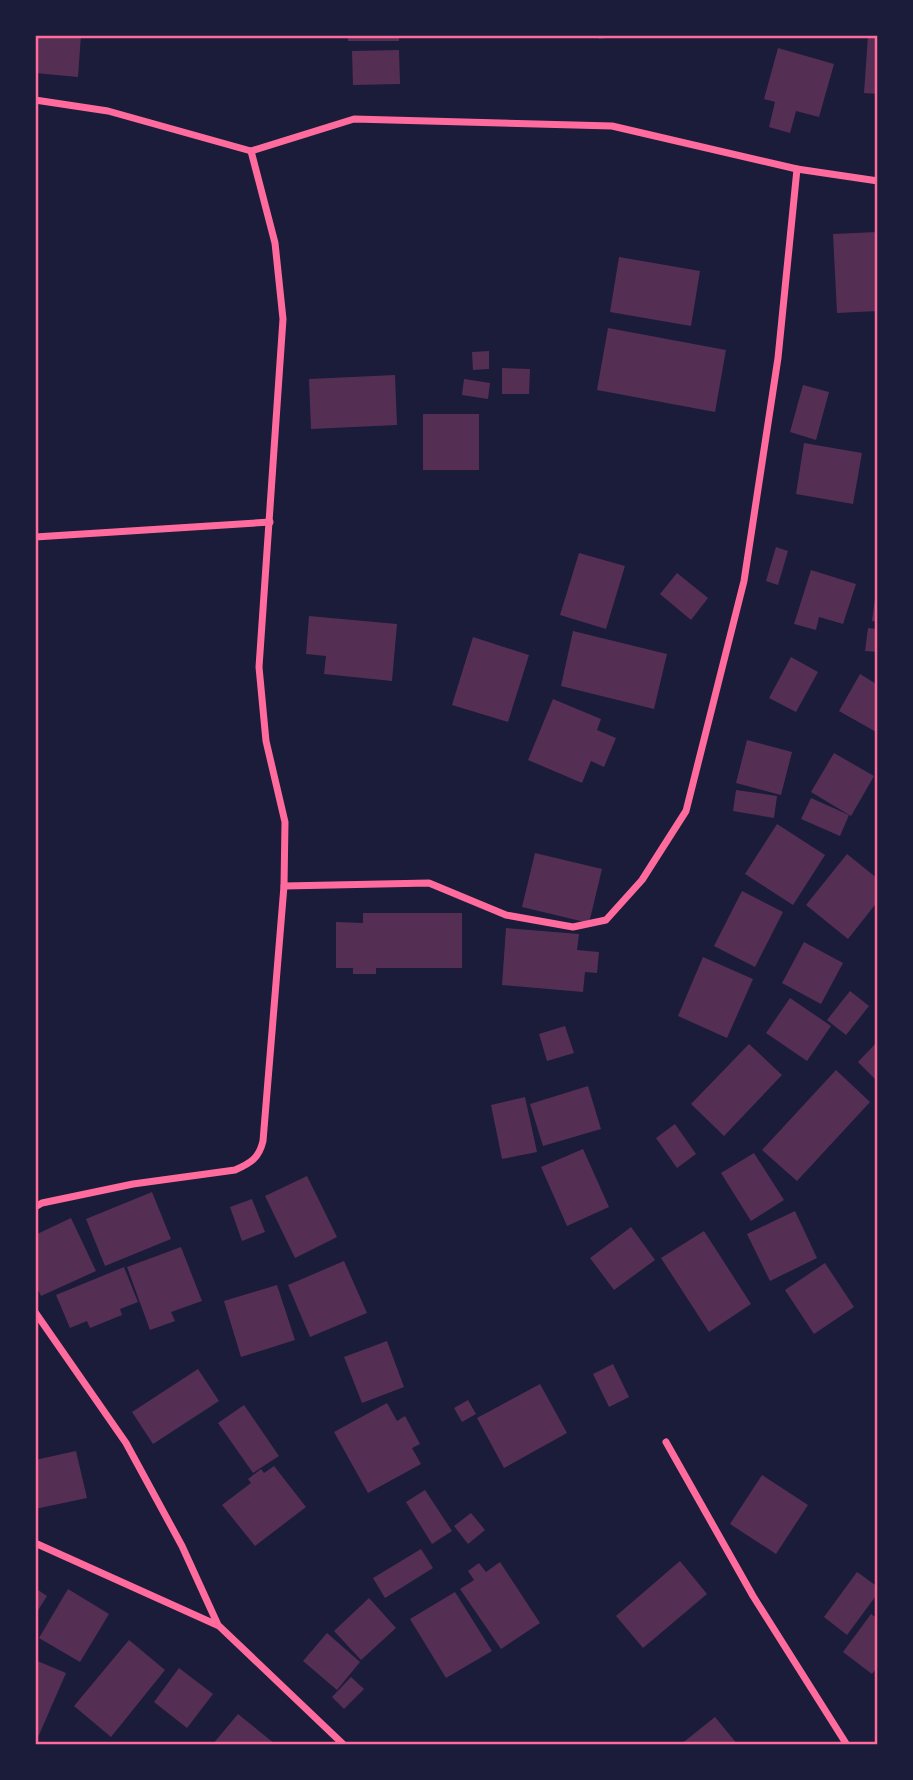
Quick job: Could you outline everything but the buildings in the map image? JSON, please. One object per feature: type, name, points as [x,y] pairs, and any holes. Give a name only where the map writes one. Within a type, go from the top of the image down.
[{"type":"street","points":[[35,100],[108,111],[251,151],[354,119],[612,126],[797,169],[878,181]]},
{"type":"street","points":[[35,1207],[133,1184],[235,1170],[250,1164],[260,1154],[284,886],[285,822],[266,741],[259,667],[283,318],[275,243],[251,151]]},
{"type":"street","points":[[284,886],[429,883],[506,915],[573,927],[606,920],[642,880],[686,811],[744,581],[778,358],[797,169]]},
{"type":"street","points":[[35,537],[270,522]]},
{"type":"street","points":[[35,1312],[126,1443],[182,1546],[218,1625]]},
{"type":"street","points":[[666,1441],[753,1596],[847,1745]]},
{"type":"street","points":[[35,1543],[218,1625],[344,1745]]}]
